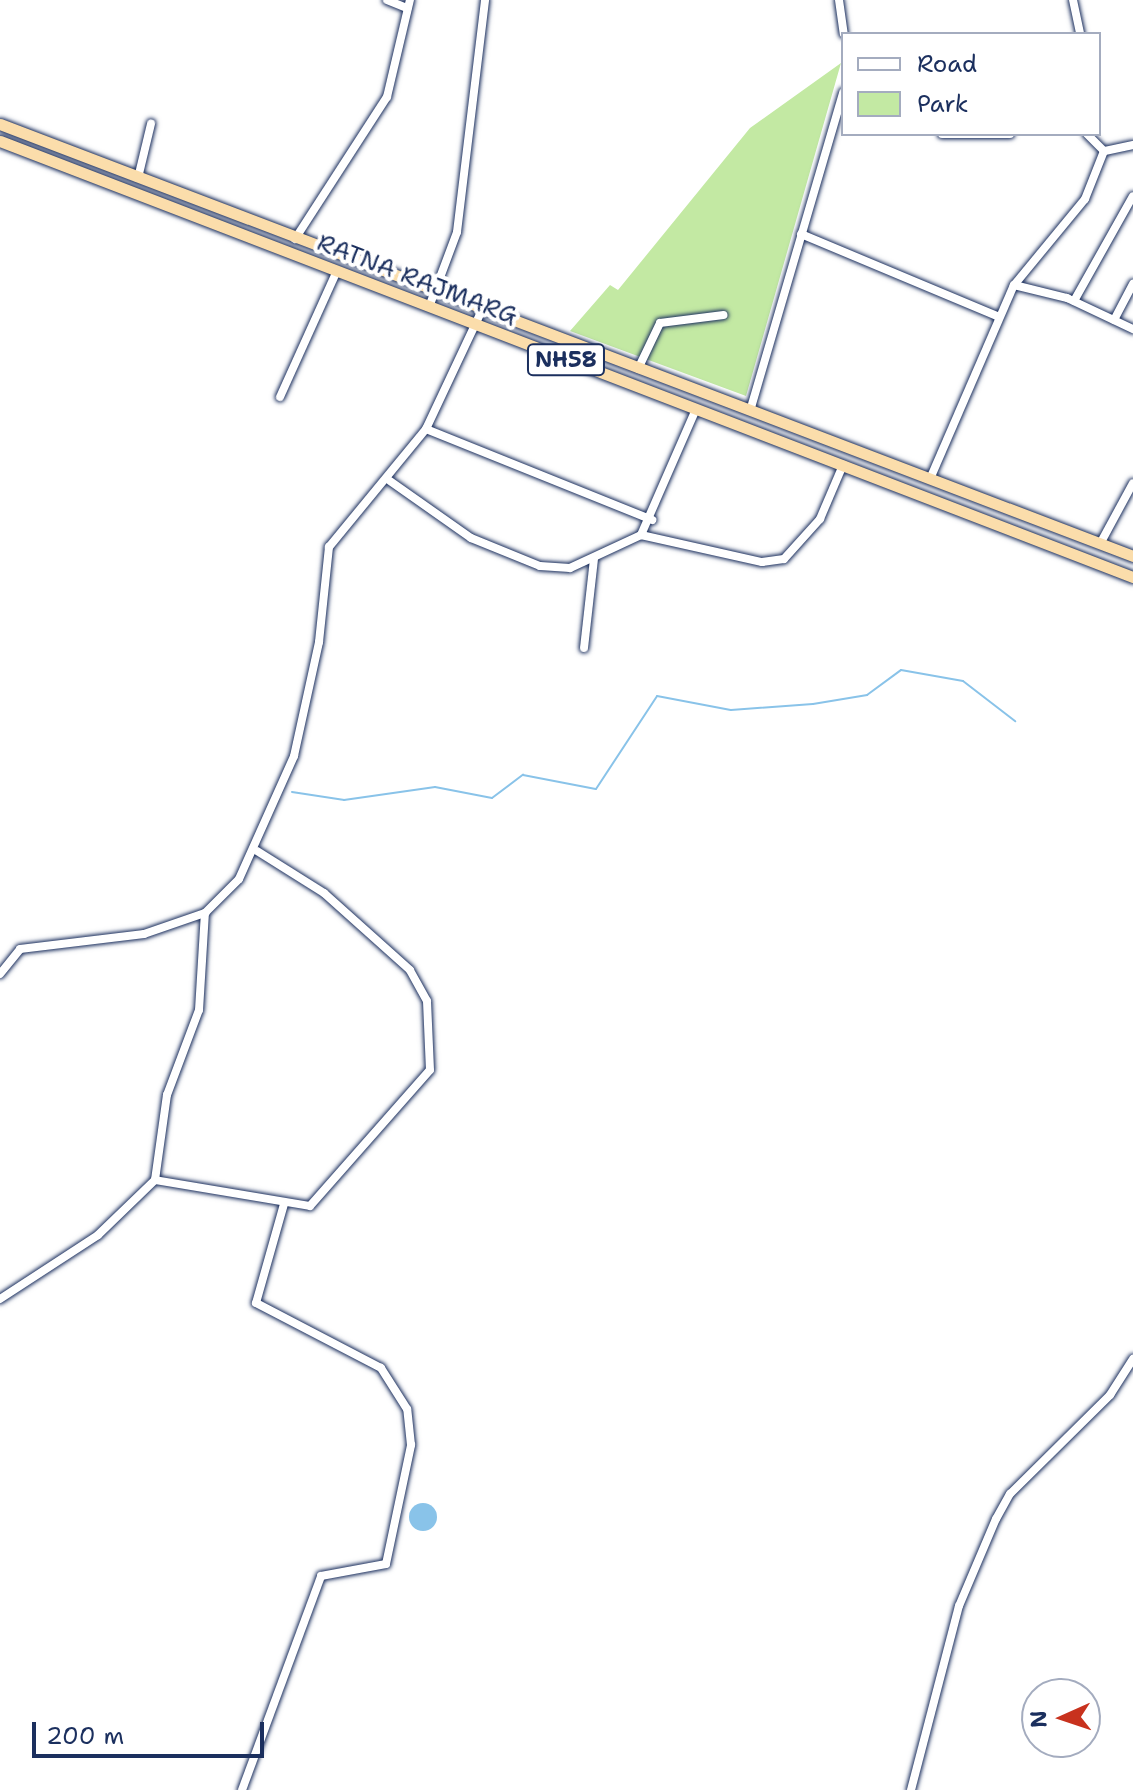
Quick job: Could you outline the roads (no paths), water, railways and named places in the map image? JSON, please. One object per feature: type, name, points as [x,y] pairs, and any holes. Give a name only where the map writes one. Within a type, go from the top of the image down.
[{"type":"highway","name":"RATNA RAJMARG","points":[[0,124],[294,239],[1133,556]]},
{"type":"highway","name":"RATNA RAJMARG","points":[[0,141],[336,273],[1133,577]]},
{"type":"street","points":[[294,239],[387,97],[408,4],[387,0]]},
{"type":"street","points":[[429,307],[457,232],[485,0]]},
{"type":"street","points":[[840,0],[844,32]]},
{"type":"street","points":[[1073,0],[1080,32]]},
{"type":"street","points":[[750,411],[801,234],[839,117]]},
{"type":"street","points":[[138,178],[151,124]]},
{"type":"street","points":[[1089,136],[1104,151]]},
{"type":"street","points":[[1104,151],[1133,145]]},
{"type":"street","points":[[930,479],[1014,285],[1085,199],[1104,151]]},
{"type":"street","points":[[1074,301],[1133,196]]},
{"type":"street","points":[[801,234],[999,317]]},
{"type":"street","points":[[280,397],[336,273]]},
{"type":"street","points":[[1114,320],[1133,284]]},
{"type":"street","points":[[1014,285],[1074,301],[1133,329]]},
{"type":"street","points":[[0,974],[20,949],[144,934],[205,913],[257,851],[309,700],[329,547],[341,525],[390,481],[426,429],[482,310]]},
{"type":"street","points":[[638,369],[660,323],[723,315]]},
{"type":"street","points":[[390,481],[509,556],[570,568],[641,535],[652,520],[696,409]]},
{"type":"street","points":[[426,429],[652,520]]},
{"type":"street","points":[[641,535],[744,562],[784,559],[825,514],[843,465]]},
{"type":"street","points":[[1100,544],[1133,483]]},
{"type":"street","points":[[584,648],[594,559]]},
{"type":"street","points":[[155,1180],[211,1185],[302,1208],[321,1200],[425,1083],[428,1018],[420,983],[370,929],[257,851]]},
{"type":"street","points":[[0,1299],[98,1235],[155,1180],[167,1095],[199,1010],[205,913]]},
{"type":"street","points":[[242,1790],[321,1576],[386,1564],[411,1445],[407,1409],[381,1368],[256,1303],[284,1204]]},
{"type":"street","points":[[911,1790],[959,1606],[996,1519],[1010,1494],[1110,1395],[1133,1359]]},
{"type":"water","points":[[423,1503],[433,1507],[437,1517],[433,1527],[423,1531],[413,1527],[409,1517],[413,1507]]},
{"type":"waterway","points":[[292,792],[344,800],[435,787],[492,798],[523,775],[596,789],[657,696],[731,710],[813,704],[867,695],[901,670],[963,681],[1015,721]]}]
